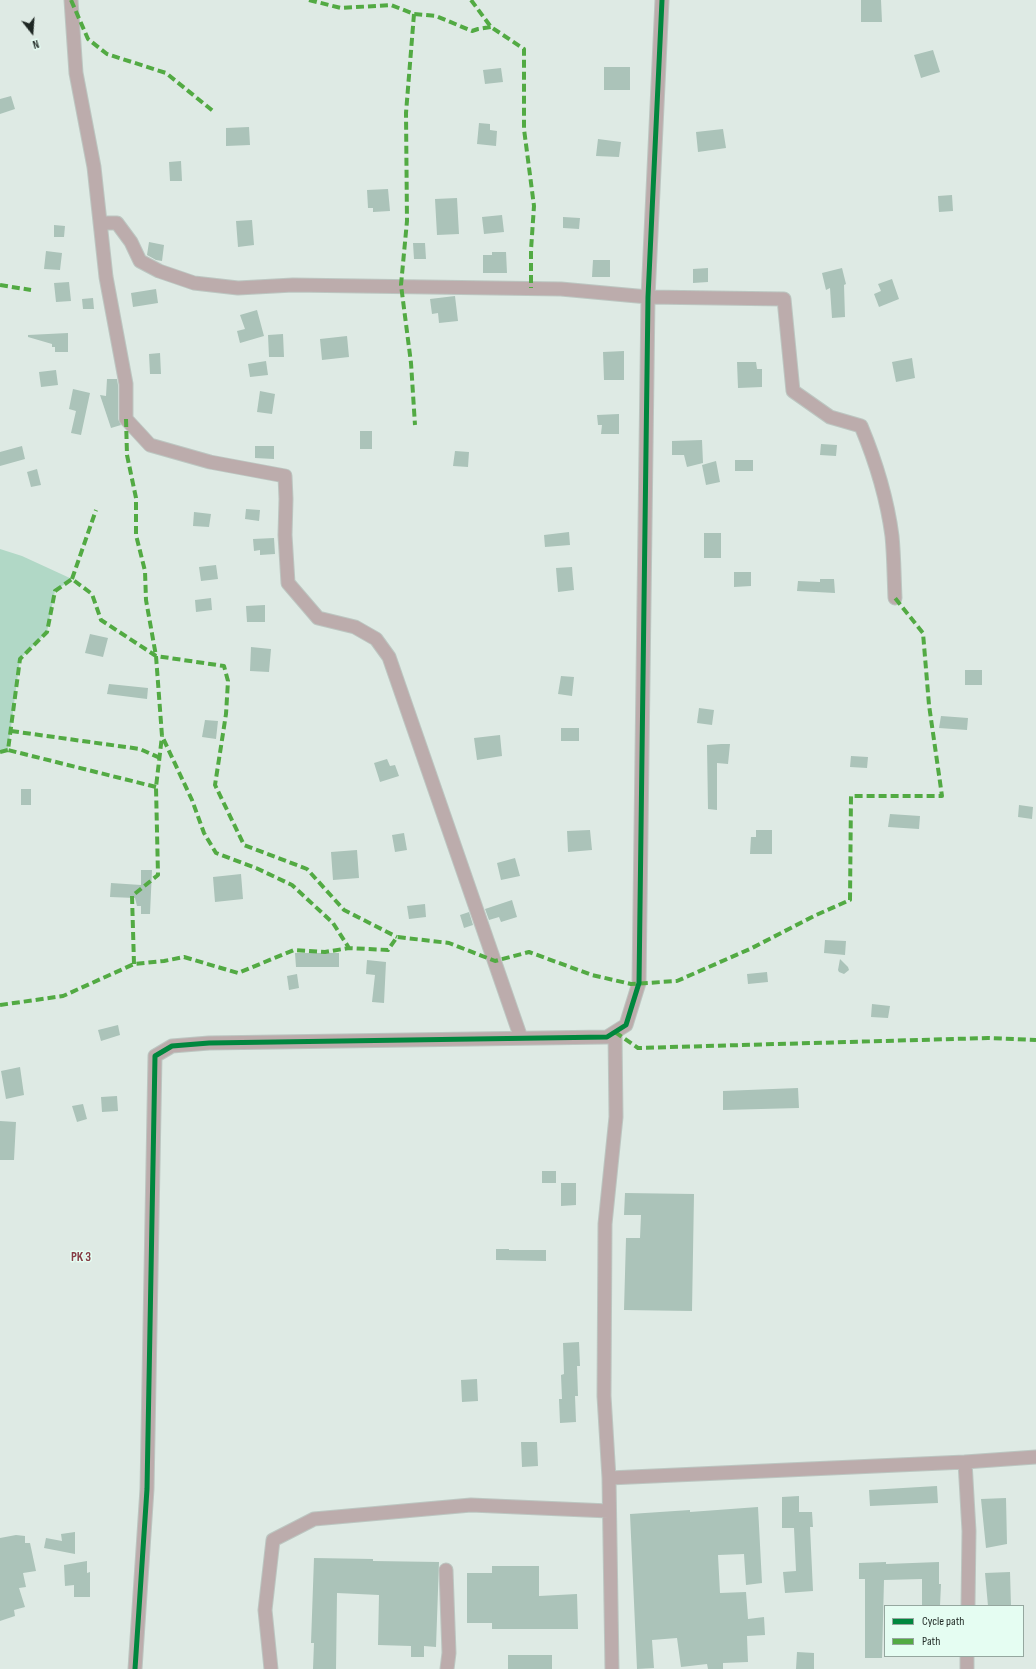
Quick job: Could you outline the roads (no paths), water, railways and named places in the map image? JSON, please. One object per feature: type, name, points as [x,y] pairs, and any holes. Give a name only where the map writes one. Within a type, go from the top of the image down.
[{"type":"street","points":[[71,0],[76,73],[92,160],[106,277],[126,384],[126,419],[150,445],[210,462],[285,476],[285,535],[288,583],[318,618],[355,627],[376,639],[389,657],[521,1038]]},
{"type":"street","points":[[135,1669],[147,1489],[155,1056],[172,1046],[209,1043],[607,1037],[626,1025],[639,983],[648,297],[662,0]]},
{"type":"street","points":[[100,222],[117,223],[131,242],[140,262],[159,271],[194,283],[238,288],[301,285],[561,289],[648,297],[784,299],[793,391],[830,417],[861,426],[873,456],[884,492],[892,537],[895,598]]},
{"type":"street","points":[[612,1669],[609,1478],[604,1396],[605,1224],[616,1117],[614,1032]]},
{"type":"street","points":[[609,1478],[965,1462],[1036,1457]]},
{"type":"street","points":[[965,1462],[968,1531],[968,1605]]},
{"type":"street","points":[[271,1669],[266,1610],[273,1540],[314,1519],[471,1505],[609,1511]]},
{"type":"street","points":[[446,1570],[449,1653],[448,1669]]},
{"type":"street","points":[[967,1657],[967,1669]]},
{"type":"district","name":"PK 3","points":[[81,1258]]}]
